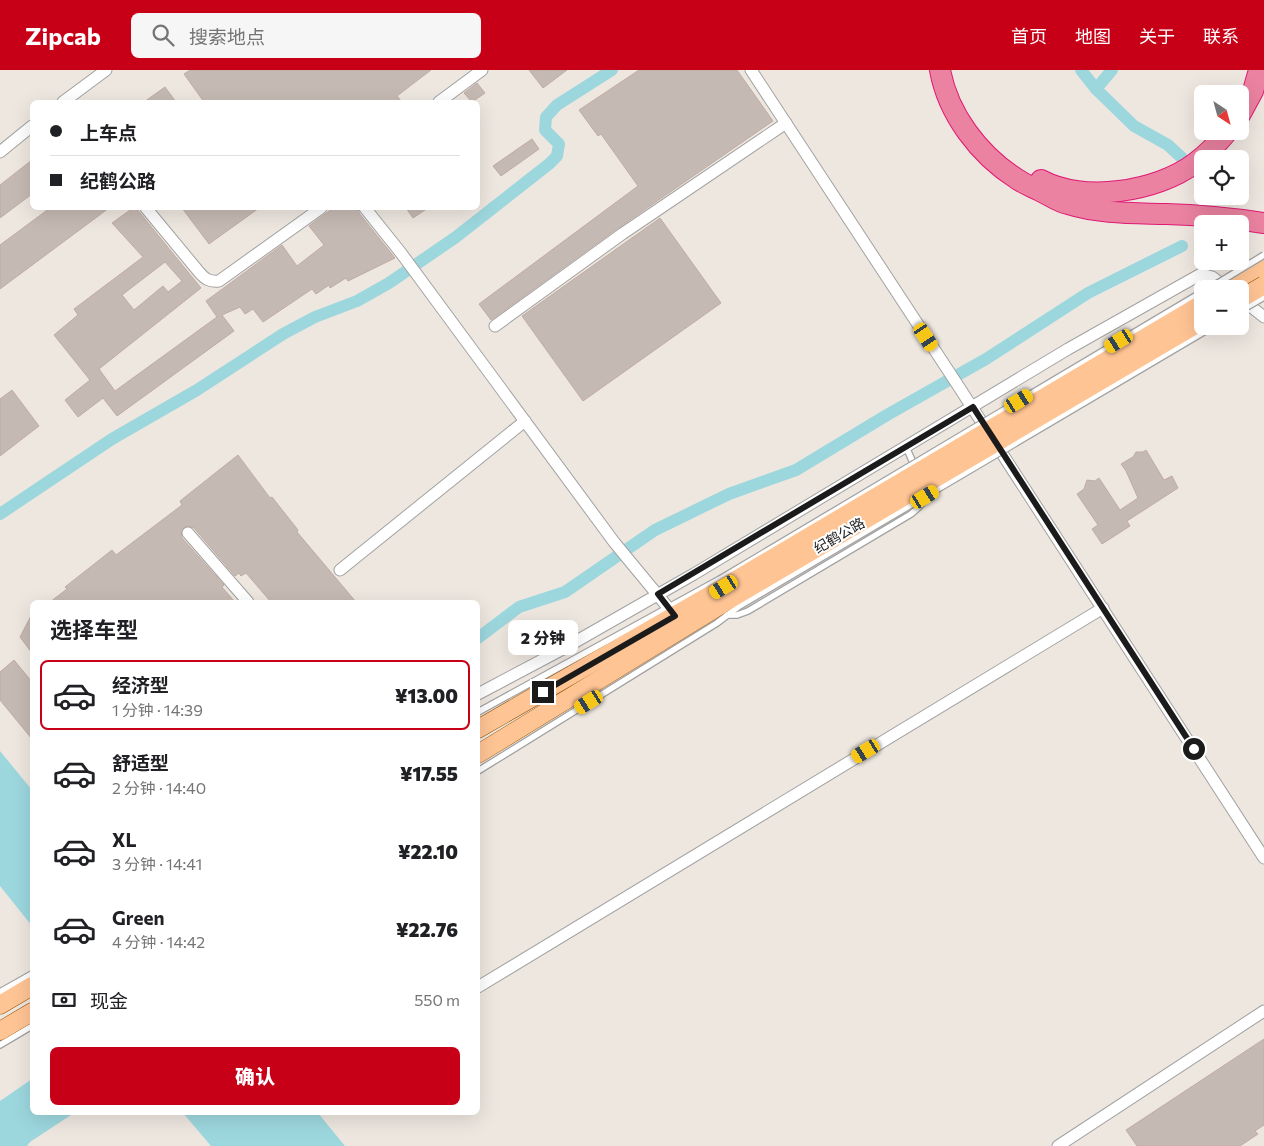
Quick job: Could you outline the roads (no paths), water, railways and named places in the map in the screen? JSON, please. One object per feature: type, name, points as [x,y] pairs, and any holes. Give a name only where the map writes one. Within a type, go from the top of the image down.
[{"type":"highway","points":[[940,70],[942,82],[954,111],[971,137],[992,160],[1017,179],[1066,204],[1118,213],[1220,217],[1264,223]]},
{"type":"highway","points":[[950,70],[964,106],[980,131],[999,154],[1049,184],[1077,191],[1106,192],[1137,188],[1166,179],[1194,164],[1220,140]]},
{"type":"highway","points":[[1249,98],[1259,70]]},
{"type":"main road","points":[[1243,280],[1264,268]]},
{"type":"main road","points":[[1249,294],[1264,285]]},
{"type":"main road","name":"纪鹤公路","points":[[480,753],[1194,309]]},
{"type":"main road","name":"纪鹤公路","points":[[480,728],[672,612],[728,597],[1194,326]]},
{"type":"main road","points":[[0,1004],[30,987]]},
{"type":"main road","points":[[0,1031],[30,1013]]},
{"type":"street","points":[[66,100],[106,70]]},
{"type":"street","points":[[442,100],[482,70]]},
{"type":"street","points":[[751,70],[973,407],[1264,858]]},
{"type":"street","points":[[495,326],[622,234],[786,123]]},
{"type":"street","points":[[0,151],[30,128]]},
{"type":"street","points":[[148,210],[199,272],[207,280],[213,282],[219,281],[318,210]]},
{"type":"street","points":[[367,210],[401,253],[614,542],[672,612]]},
{"type":"street","points":[[480,693],[561,650],[658,594],[1068,349],[1201,274],[1216,280]]},
{"type":"street","points":[[1249,306],[1264,317]]},
{"type":"street","points":[[340,570],[525,421]]},
{"type":"street","points":[[188,533],[246,600]]},
{"type":"street","points":[[480,986],[1103,608]]},
{"type":"street","points":[[1058,1146],[1264,1010]]},
{"type":"lane","points":[[1223,280],[1264,255]]},
{"type":"lane","points":[[480,770],[717,623],[728,597],[1194,297]]},
{"type":"lane","points":[[1249,306],[1264,297]]},
{"type":"lane","points":[[728,597],[1198,335]]},
{"type":"lane","points":[[728,597],[737,615],[748,611],[920,507],[925,498],[926,491],[906,447]]},
{"type":"lane","points":[[480,711],[672,612]]},
{"type":"lane","points":[[0,992],[30,975]]},
{"type":"lane","points":[[0,1045],[30,1027]]},
{"type":"water","points":[[0,751],[30,788],[30,924],[0,886]]},
{"type":"water","points":[[30,1080],[30,1115],[71,1115],[30,1142],[27,1146],[0,1146],[0,1101]]},
{"type":"water","points":[[185,1115],[320,1115],[345,1146],[211,1146]]},
{"type":"waterway","points":[[0,514],[112,439],[197,390],[283,334],[315,317],[357,301],[389,283],[456,237],[557,156],[559,144],[545,130],[546,117],[557,105],[612,70]]},
{"type":"waterway","points":[[1081,70],[1096,89],[1134,126],[1168,145],[1182,158]]},
{"type":"waterway","points":[[1096,89],[1112,70]]},
{"type":"waterway","points":[[480,636],[519,607],[565,592],[655,530],[729,494],[796,470],[887,415],[986,359],[1088,293],[1182,246]]},
{"type":"waterway","points":[[1244,270],[1252,277]]}]
